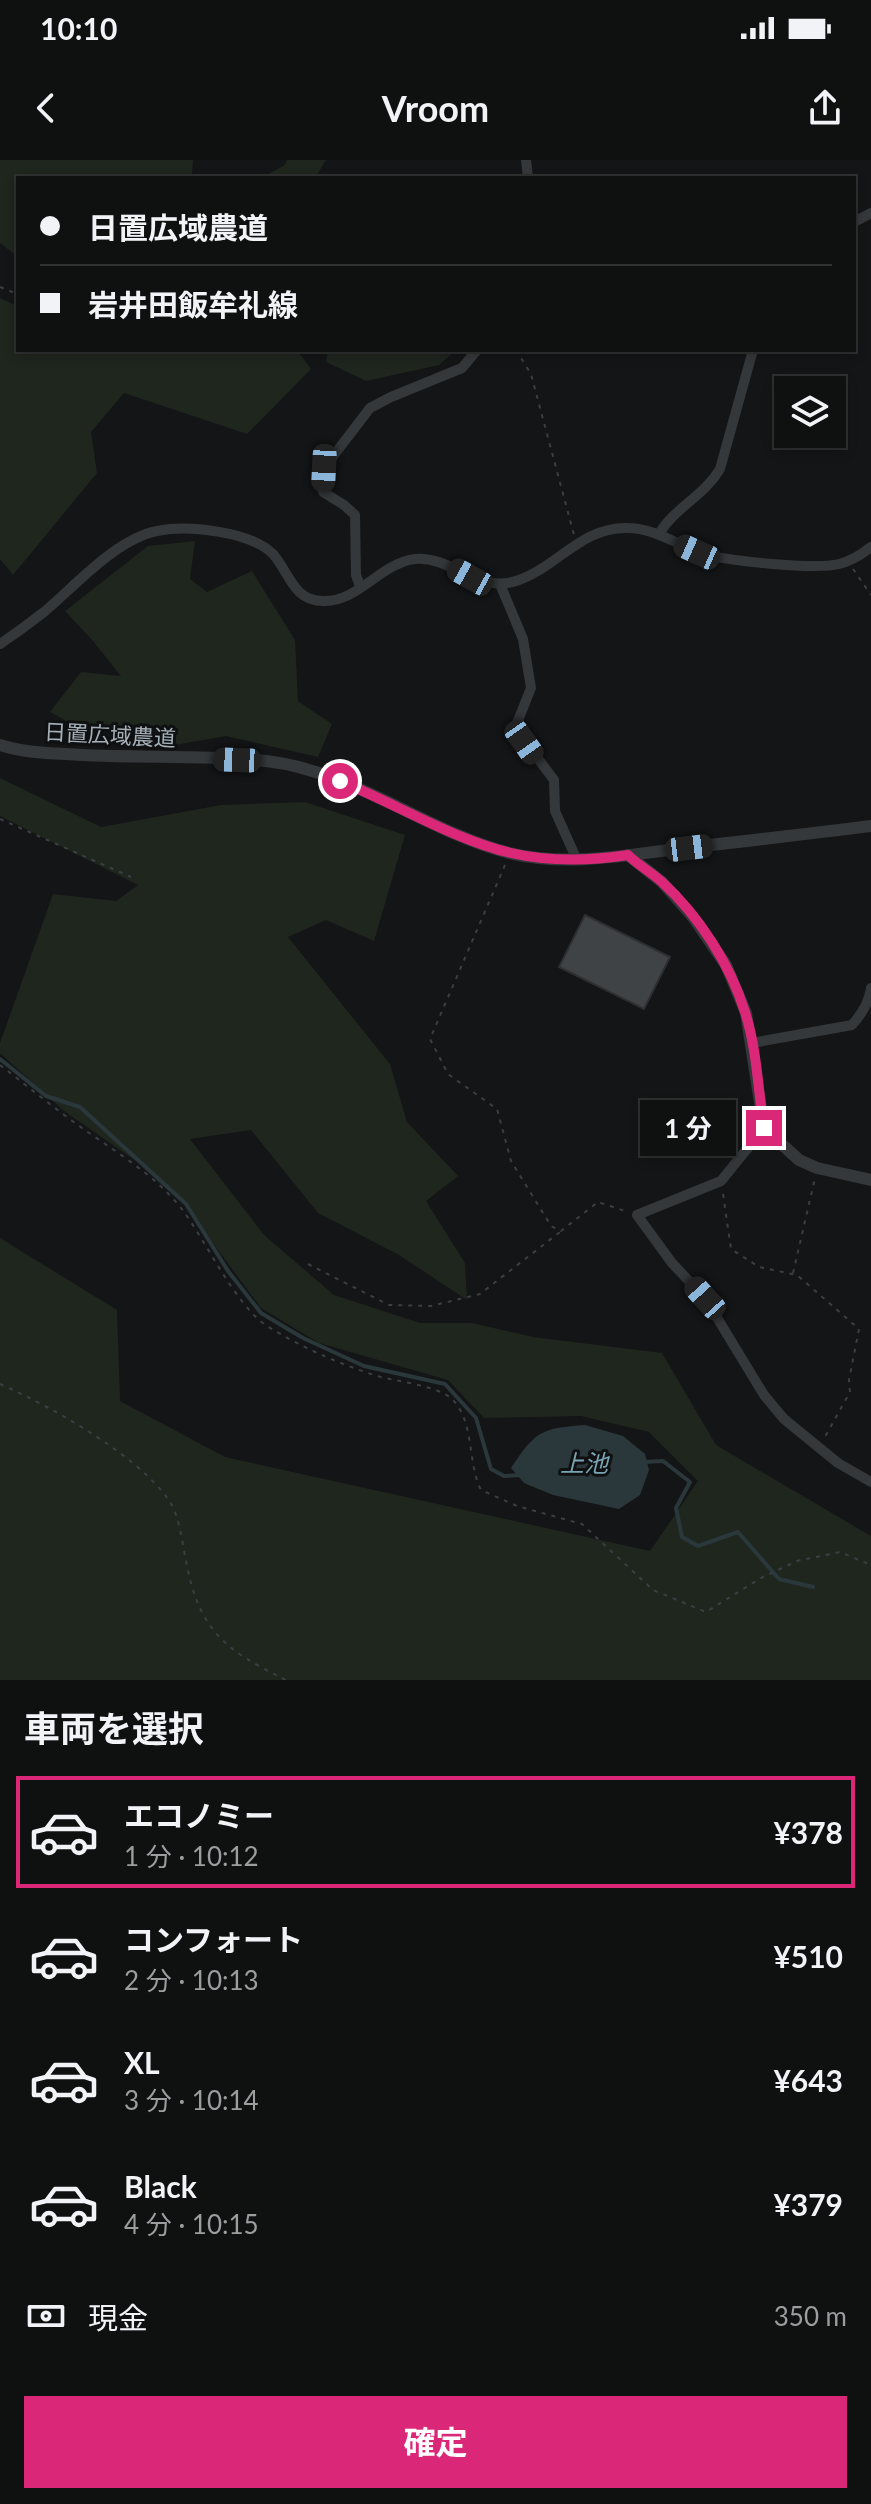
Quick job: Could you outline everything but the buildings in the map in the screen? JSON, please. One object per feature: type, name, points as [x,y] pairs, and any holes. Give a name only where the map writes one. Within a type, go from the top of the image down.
[{"type":"street","points":[[360,586],[356,575],[355,515],[323,492],[324,468],[370,408],[462,368],[475,352]]},
{"type":"street","points":[[659,534],[666,522],[711,484],[720,469],[752,352]]},
{"type":"street","points":[[0,644],[123,546],[156,531],[204,530],[255,542],[273,555],[293,587],[309,599],[330,601],[343,597],[402,562],[424,559],[448,565],[486,582],[500,584],[520,580],[579,542],[614,528],[642,529],[697,552],[723,559],[805,566],[837,565],[871,547]]},
{"type":"street","points":[[500,584],[523,639],[531,688],[515,728],[554,780],[555,811],[577,860]]},
{"type":"street","name":"日置広域農道","points":[[0,745],[83,756],[264,761],[299,767],[357,788],[475,841],[510,853],[577,860],[871,826]]},
{"type":"street","points":[[628,855],[662,882],[709,938],[726,965],[746,1013],[764,1128],[799,1160],[817,1168],[871,1180]]},
{"type":"street","points":[[752,1043],[852,1025],[861,1015],[871,988]]},
{"type":"street","points":[[764,1128],[721,1181],[637,1215],[672,1263],[705,1298],[764,1395],[784,1419],[838,1463],[871,1482]]},
{"type":"path","points":[[0,287],[15,293]]},
{"type":"path","points":[[517,352],[531,374],[573,533],[579,542]]},
{"type":"path","points":[[848,561],[871,595]]},
{"type":"path","points":[[0,819],[131,877]]},
{"type":"path","points":[[510,853],[430,1039],[448,1074],[497,1109],[511,1161],[551,1226],[561,1231]]},
{"type":"path","points":[[0,1065],[79,1126],[133,1162],[180,1207],[224,1274],[264,1324],[329,1359],[375,1375],[443,1392],[454,1401],[465,1419],[474,1477],[481,1490],[517,1506],[582,1524],[653,1590],[706,1612],[761,1578],[797,1561],[840,1552],[871,1565]]},
{"type":"path","points":[[793,1275],[817,1168]]},
{"type":"path","points":[[721,1181],[731,1249],[759,1267],[793,1275],[859,1329],[849,1380],[850,1392],[819,1448]]},
{"type":"path","points":[[308,1264],[389,1305],[431,1306],[480,1294],[598,1202],[637,1215]]},
{"type":"path","points":[[0,1384],[37,1400],[75,1422],[158,1486],[171,1504],[179,1527],[199,1610],[216,1635],[243,1658],[286,1680]]},
{"type":"shaded area","points":[[0,160],[193,160],[192,174],[197,176],[16,176],[16,255],[0,243]]},
{"type":"shaded area","points":[[287,160],[326,160],[316,176],[265,176],[285,165]]},
{"type":"shaded area","points":[[0,298],[16,305],[16,352],[298,352],[311,369],[247,434],[124,393],[91,432],[97,473],[13,575],[0,559]]},
{"type":"shaded area","points":[[328,352],[454,352],[439,365],[366,381],[326,362]]},
{"type":"shaded area","points":[[195,541],[190,579],[207,592],[252,571],[295,640],[298,701],[332,724],[318,757],[226,736],[175,745],[118,730],[70,723],[50,712],[81,672],[121,676],[65,611],[148,546]]},
{"type":"shaded area","points":[[0,778],[101,827],[221,805],[305,802],[405,835],[374,941],[326,920],[288,937],[390,1064],[407,1122],[458,1176],[426,1201],[465,1263],[467,1300],[399,1255],[318,1213],[251,1130],[190,1139],[264,1235],[334,1295],[420,1323],[472,1323],[533,1337],[662,1353],[716,1445],[871,1536],[871,1680],[0,1680],[0,1238],[117,1310],[120,1401],[225,1457],[650,1551],[698,1481],[649,1432],[581,1416],[484,1418],[448,1380],[319,1343],[261,1308],[184,1204],[143,1166],[64,1111],[0,1053],[0,1043],[53,894],[116,901],[138,885],[0,816]]},
{"type":"water","name":"上池","points":[[585,1425],[623,1436],[645,1454],[649,1470],[640,1495],[619,1509],[553,1495],[524,1483],[511,1468],[527,1446],[541,1434]]},
{"type":"waterway","points":[[0,1059],[46,1096],[80,1107],[186,1204],[228,1271],[261,1313],[303,1338],[364,1366],[445,1384],[476,1418],[491,1469],[504,1476],[522,1475]]},
{"type":"waterway","points":[[644,1462],[663,1461],[690,1482],[676,1508],[682,1537],[698,1546],[738,1532],[779,1579],[813,1587]]},
{"type":"route","points":[[340,781],[475,841],[510,853],[577,860],[628,855],[662,882],[709,938],[736,988],[746,1013],[764,1128]]}]
